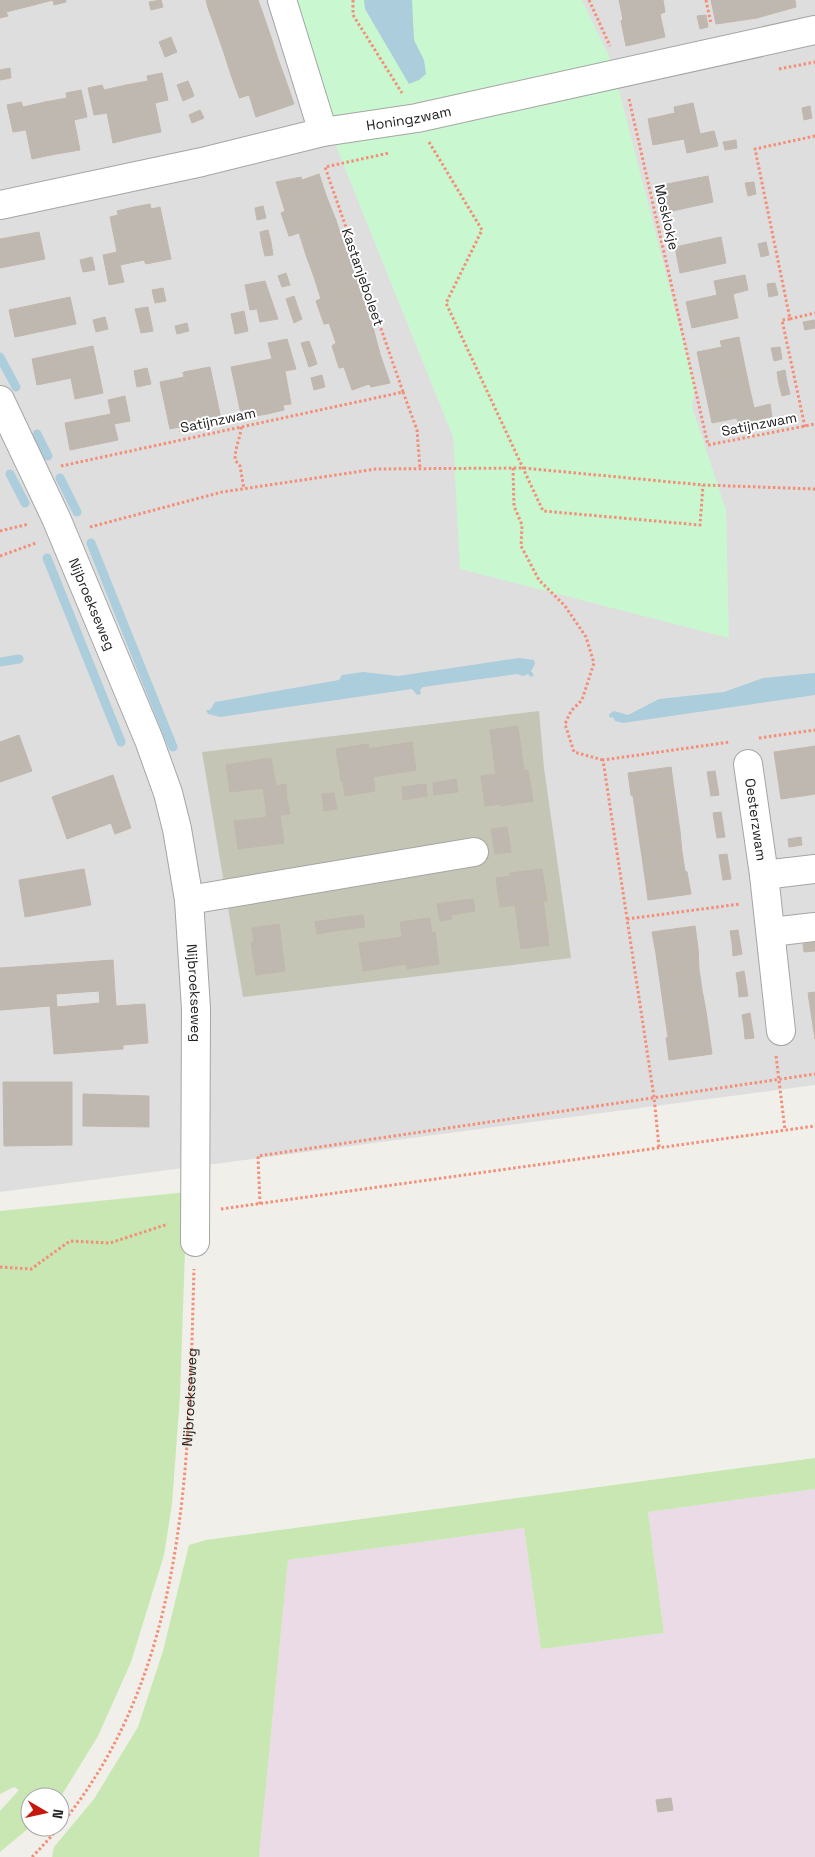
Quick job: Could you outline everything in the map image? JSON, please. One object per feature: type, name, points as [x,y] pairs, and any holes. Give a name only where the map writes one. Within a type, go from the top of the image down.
[{"type":"street","points":[[282,0],[323,132]]},
{"type":"street","name":"Honingzwam","points":[[0,205],[202,162],[323,132],[417,118],[815,30]]},
{"type":"street","name":"Nijbroekseweg","points":[[0,400],[63,534],[149,740],[168,793],[189,900],[196,1009],[195,1242]]},
{"type":"street","name":"Oesterzwam","points":[[743,752],[766,888],[781,1031]]},
{"type":"street","points":[[189,900],[474,852]]},
{"type":"street","name":"Oesterzwam","points":[[766,888],[815,869]]},
{"type":"street","points":[[771,932],[815,927]]},
{"type":"path","points":[[353,0],[353,15],[417,118],[482,230],[446,303],[543,511],[700,525],[703,485]]},
{"type":"path","name":"Mosklokje","points":[[589,0],[623,73],[708,445]]},
{"type":"path","points":[[790,319],[755,148],[815,136]]},
{"type":"path","name":"Kastanjeboleet","points":[[324,167],[403,392]]},
{"type":"path","points":[[805,427],[782,320],[815,313]]},
{"type":"path","points":[[403,392],[417,430],[420,469]]},
{"type":"path","name":"Satijnzwam","points":[[34,472],[403,392]]},
{"type":"path","name":"Satijnzwam","points":[[708,445],[815,424]]},
{"type":"path","points":[[241,427],[241,434],[235,445],[235,460],[240,466],[244,489]]},
{"type":"path","points":[[513,468],[514,506],[522,525],[522,546],[539,580],[565,606],[586,637],[594,663],[582,700],[571,711],[565,724],[574,752],[603,760],[743,752]]},
{"type":"path","points":[[0,556],[63,534],[222,492],[376,469],[523,468],[703,485],[815,489]]},
{"type":"path","points":[[757,738],[815,730]]},
{"type":"path","points":[[603,760],[654,1097],[659,1147]]},
{"type":"path","points":[[626,919],[766,888]]},
{"type":"path","points":[[781,1031],[775,1043],[785,1130]]},
{"type":"path","points":[[260,1204],[258,1156],[815,1074]]},
{"type":"path","points":[[0,1267],[31,1269],[70,1242],[110,1243],[154,1230],[195,1212],[815,1126]]},
{"type":"path","name":"Nijbroekseweg","points":[[32,1857],[59,1830],[87,1790],[135,1704],[166,1598],[177,1548],[183,1501],[190,1394],[195,1242]]},
{"type":"shaded area","points":[[0,0],[815,0],[815,1085],[0,1192]]},
{"type":"shaded area","points":[[539,711],[544,768],[571,958],[243,997],[202,752]]},
{"type":"shaded area","points":[[815,1489],[815,1857],[259,1857],[288,1560],[524,1528],[541,1649],[664,1633],[648,1512]]},
{"type":"green space","points":[[293,0],[582,0],[612,63],[695,387],[692,407],[726,510],[729,638],[460,569],[453,437],[336,146]]},
{"type":"green space","points":[[187,1192],[180,1396],[172,1504],[164,1555],[131,1662],[98,1736],[67,1787],[20,1787],[20,1835],[0,1852],[0,1811],[19,1790],[14,1787],[0,1794],[0,1211]]},
{"type":"green space","points":[[815,1458],[815,1489],[648,1512],[664,1633],[541,1649],[524,1528],[288,1560],[259,1857],[52,1857],[54,1847],[62,1837],[70,1837],[70,1828],[94,1799],[138,1727],[163,1651],[189,1545],[206,1540]]},
{"type":"water","points":[[364,0],[412,0],[414,40],[424,60],[426,74],[419,80],[409,84],[365,9]]},
{"type":"water","points":[[519,658],[534,660],[535,664],[531,671],[534,675],[531,677],[528,674],[523,676],[517,674],[423,687],[420,690],[421,694],[417,695],[412,689],[220,717],[208,714],[206,710],[210,710],[215,702],[339,680],[342,675],[363,672],[398,676]]},
{"type":"water","points":[[815,673],[815,695],[623,723],[615,721],[613,717],[610,718],[609,714],[614,711],[628,715],[659,699],[724,692],[763,678]]},
{"type":"building","points":[[0,0],[28,0],[30,6],[6,12],[8,16],[0,18]]},
{"type":"building","points":[[28,0],[53,0],[30,6]]},
{"type":"building","points":[[53,0],[66,0],[66,2],[54,5]]},
{"type":"building","points":[[161,0],[163,7],[151,10],[149,2]]},
{"type":"building","points":[[206,0],[232,0],[208,8]]},
{"type":"building","points":[[232,0],[258,0],[263,14],[216,30],[208,8]]},
{"type":"building","points":[[619,0],[663,0],[665,12],[621,21],[623,20]]},
{"type":"building","points":[[711,0],[753,0],[757,18],[716,24]]},
{"type":"building","points":[[753,0],[795,0],[796,7],[757,18]]},
{"type":"building","points":[[665,12],[660,14],[665,37],[626,46],[621,21]]},
{"type":"building","points":[[263,14],[271,37],[224,53],[216,30]]},
{"type":"building","points":[[706,15],[708,27],[700,29],[697,16]]},
{"type":"building","points":[[171,37],[174,45],[162,49],[159,42]]},
{"type":"building","points":[[271,37],[278,59],[231,75],[224,53]]},
{"type":"building","points":[[174,45],[177,52],[165,57],[162,49]]},
{"type":"building","points":[[278,59],[286,81],[239,97],[231,75]]},
{"type":"building","points":[[10,68],[11,78],[0,80],[0,70]]},
{"type":"building","points":[[162,73],[168,100],[155,103],[161,132],[137,137],[126,85],[148,81],[147,76]]},
{"type":"building","points":[[188,81],[191,88],[180,93],[177,85]]},
{"type":"building","points":[[286,81],[294,104],[256,117],[249,95],[239,98]]},
{"type":"building","points":[[102,85],[104,90],[126,85],[137,137],[113,143],[107,113],[94,115],[88,88]]},
{"type":"building","points":[[191,88],[194,96],[183,101],[180,93]]},
{"type":"building","points":[[81,90],[87,117],[74,120],[80,150],[56,154],[45,102],[67,98],[66,93]]},
{"type":"building","points":[[21,102],[23,107],[45,102],[56,154],[32,159],[26,130],[13,132],[7,105]]},
{"type":"building","points":[[693,103],[700,134],[714,131],[718,146],[687,153],[684,139],[653,145],[648,119],[675,113],[674,107]]},
{"type":"building","points":[[810,106],[812,118],[804,120],[802,108]]},
{"type":"building","points":[[200,110],[204,118],[192,123],[189,115]]},
{"type":"building","points":[[736,140],[737,148],[725,150],[723,142]]},
{"type":"building","points":[[319,174],[327,198],[281,213],[285,211],[276,182],[301,177],[302,180]]},
{"type":"building","points":[[708,176],[713,202],[668,212],[662,185]]},
{"type":"building","points":[[754,182],[756,194],[748,196],[745,183]]},
{"type":"building","points":[[327,198],[336,220],[289,236],[281,213]]},
{"type":"building","points":[[150,204],[151,209],[160,207],[171,259],[146,264],[134,207]]},
{"type":"building","points":[[263,206],[266,218],[257,220],[255,208]]},
{"type":"building","points":[[134,207],[146,264],[144,260],[120,265],[124,282],[109,285],[103,255],[117,252],[110,217],[118,215],[117,211]]},
{"type":"building","points":[[336,220],[343,242],[306,255],[299,233],[289,236]]},
{"type":"building","points":[[268,230],[271,242],[262,244],[260,232]]},
{"type":"building","points":[[39,232],[45,259],[0,268],[0,239]]},
{"type":"building","points":[[721,237],[726,263],[680,273],[675,247]]},
{"type":"building","points":[[271,242],[273,255],[265,256],[262,244]]},
{"type":"building","points":[[343,242],[351,264],[314,277],[306,255]]},
{"type":"building","points":[[766,242],[769,255],[761,257],[758,244]]},
{"type":"building","points":[[92,257],[95,270],[83,272],[80,260]]},
{"type":"building","points":[[351,264],[359,287],[316,301],[321,299],[314,277]]},
{"type":"building","points":[[286,273],[290,285],[282,287],[278,276]]},
{"type":"building","points":[[745,275],[748,290],[733,294],[738,318],[692,328],[686,302],[717,295],[714,281]]},
{"type":"building","points":[[265,281],[278,319],[260,322],[257,309],[250,310],[245,285]]},
{"type":"building","points":[[775,283],[778,295],[769,297],[767,284]]},
{"type":"building","points":[[359,287],[366,309],[324,324],[316,301]]},
{"type":"building","points":[[163,288],[166,301],[155,303],[152,290]]},
{"type":"building","points":[[294,296],[298,308],[290,311],[286,299]]},
{"type":"building","points":[[70,297],[76,324],[15,337],[9,310]]},
{"type":"building","points":[[148,307],[153,331],[141,333],[135,309]]},
{"type":"building","points":[[298,308],[302,319],[294,323],[290,311]]},
{"type":"building","points":[[366,309],[374,331],[332,346],[336,343],[329,323],[324,324]]},
{"type":"building","points":[[244,311],[248,331],[235,334],[231,314]]},
{"type":"building","points":[[105,317],[108,329],[96,332],[93,320]]},
{"type":"building","points":[[815,320],[815,328],[805,330],[803,322]]},
{"type":"building","points":[[187,323],[189,331],[177,334],[175,326]]},
{"type":"building","points":[[374,331],[380,354],[339,368],[332,346]]},
{"type":"building","points":[[739,337],[745,367],[702,376],[697,352],[722,347],[720,341]]},
{"type":"building","points":[[287,339],[296,369],[285,371],[291,404],[283,405],[284,410],[267,414],[256,362],[272,359],[268,343]]},
{"type":"building","points":[[309,341],[313,352],[305,355],[301,343]]},
{"type":"building","points":[[93,346],[103,393],[75,399],[71,378],[37,385],[32,359]]},
{"type":"building","points":[[780,347],[782,359],[774,361],[771,348]]},
{"type":"building","points":[[313,352],[317,364],[309,367],[305,355]]},
{"type":"building","points":[[380,354],[390,383],[371,387],[369,384],[352,390],[344,367],[339,368]]},
{"type":"building","points":[[256,362],[267,414],[250,417],[249,413],[241,414],[231,367]]},
{"type":"building","points":[[210,367],[221,419],[212,420],[213,425],[196,429],[184,372]]},
{"type":"building","points":[[745,367],[750,390],[707,399],[702,376]]},
{"type":"building","points":[[147,368],[151,384],[137,387],[134,371]]},
{"type":"building","points":[[785,370],[787,382],[779,384],[777,372]]},
{"type":"building","points":[[183,372],[196,429],[180,432],[179,427],[170,429],[160,382],[184,377]]},
{"type":"building","points":[[322,375],[325,387],[314,390],[311,378]]},
{"type":"building","points":[[787,382],[790,394],[782,396],[779,384]]},
{"type":"building","points":[[750,390],[754,408],[770,404],[772,417],[738,424],[737,418],[712,423],[707,399]]},
{"type":"building","points":[[125,396],[130,421],[114,424],[118,440],[70,450],[65,423],[111,414],[108,400]]},
{"type":"building","points":[[518,726],[524,771],[496,775],[490,730]]},
{"type":"building","points":[[19,735],[32,771],[0,782],[0,742]]},
{"type":"building","points":[[412,742],[416,770],[372,777],[368,749]]},
{"type":"building","points":[[368,744],[375,791],[345,796],[336,749]]},
{"type":"building","points":[[815,746],[815,794],[809,795],[802,748]]},
{"type":"building","points":[[802,748],[809,795],[781,799],[774,752]]},
{"type":"building","points":[[271,758],[276,786],[286,784],[287,799],[265,802],[263,788],[230,792],[226,765]]},
{"type":"building","points":[[671,767],[674,789],[631,795],[628,773]]},
{"type":"building","points":[[528,770],[533,801],[501,806],[501,804],[485,806],[481,776]]},
{"type":"building","points":[[715,771],[717,783],[709,784],[707,772]]},
{"type":"building","points":[[113,775],[131,828],[115,834],[111,823],[67,839],[52,797]]},
{"type":"building","points":[[456,779],[458,792],[434,795],[433,783]]},
{"type":"building","points":[[717,783],[719,795],[711,796],[709,784]]},
{"type":"building","points":[[426,784],[427,796],[403,800],[402,787]]},
{"type":"building","points":[[674,789],[677,810],[636,816],[633,796],[631,795]]},
{"type":"building","points":[[334,793],[337,809],[324,811],[322,794]]},
{"type":"building","points":[[287,799],[290,814],[280,815],[284,843],[238,849],[234,821],[267,817],[265,802]]},
{"type":"building","points":[[677,810],[680,831],[639,837],[636,816]]},
{"type":"building","points":[[721,812],[723,824],[715,826],[713,813]]},
{"type":"building","points":[[723,824],[725,837],[717,838],[715,826]]},
{"type":"building","points":[[507,827],[509,839],[493,842],[491,829]]},
{"type":"building","points":[[680,831],[682,852],[642,857],[639,837]]},
{"type":"building","points":[[801,837],[802,845],[789,847],[788,839]]},
{"type":"building","points":[[509,839],[511,852],[495,854],[493,842]]},
{"type":"building","points":[[682,852],[685,871],[687,872],[645,878],[642,857]]},
{"type":"building","points":[[727,854],[729,866],[721,868],[719,855]]},
{"type":"building","points":[[729,866],[731,879],[723,880],[721,868]]},
{"type":"building","points":[[84,869],[91,905],[25,917],[19,880]]},
{"type":"building","points":[[542,869],[547,901],[500,907],[496,878],[511,876],[510,873]]},
{"type":"building","points":[[687,872],[691,894],[648,900],[645,878]]},
{"type":"building","points":[[473,899],[475,911],[451,915],[450,902]]},
{"type":"building","points":[[543,900],[549,945],[521,949],[515,905]]},
{"type":"building","points":[[450,902],[452,919],[440,921],[437,904]]},
{"type":"building","points":[[363,915],[365,927],[341,930],[339,918]]},
{"type":"building","points":[[339,918],[341,930],[317,934],[315,922]]},
{"type":"building","points":[[430,918],[432,933],[435,932],[439,964],[407,969],[400,922]]},
{"type":"building","points":[[279,924],[285,971],[256,975],[251,942],[254,942],[252,928]]},
{"type":"building","points":[[695,926],[698,948],[656,954],[652,932]]},
{"type":"building","points":[[738,930],[740,942],[732,943],[730,931]]},
{"type":"building","points":[[403,937],[407,964],[363,971],[359,943]]},
{"type":"building","points":[[740,942],[742,954],[733,956],[732,943]]},
{"type":"building","points":[[815,942],[815,951],[804,952],[803,944]]},
{"type":"building","points":[[698,948],[699,969],[659,975],[656,954]]},
{"type":"building","points":[[113,960],[116,1006],[145,1004],[148,1043],[123,1045],[123,1049],[54,1054],[50,1006],[0,1010],[0,968]],"holes":[[[99,991],[100,1003],[57,1007],[56,994]]]},
{"type":"building","points":[[699,969],[702,990],[662,996],[659,975]]},
{"type":"building","points":[[744,971],[746,984],[738,985],[736,973]]},
{"type":"building","points":[[746,984],[748,996],[739,997],[738,985]]},
{"type":"building","points":[[702,990],[706,1011],[665,1017],[662,996]]},
{"type":"building","points":[[815,992],[815,1039],[808,993]]},
{"type":"building","points":[[706,1011],[709,1032],[666,1038],[668,1037],[665,1017]]},
{"type":"building","points":[[750,1013],[752,1026],[744,1027],[742,1015]]},
{"type":"building","points":[[752,1026],[754,1038],[745,1039],[744,1027]]},
{"type":"building","points":[[709,1032],[712,1054],[669,1060],[666,1038]]},
{"type":"building","points":[[3,1082],[72,1082],[72,1145],[4,1146]]},
{"type":"building","points":[[83,1094],[149,1096],[149,1127],[83,1126]]},
{"type":"building","points":[[671,1798],[673,1810],[658,1812],[656,1800]]},
{"type":"waterway","points":[[0,357],[16,387]]},
{"type":"waterway","points":[[37,434],[48,456]]},
{"type":"waterway","points":[[10,474],[25,503]]},
{"type":"waterway","points":[[60,478],[77,512]]},
{"type":"waterway","points":[[91,543],[173,747]]},
{"type":"waterway","points":[[47,558],[121,742]]},
{"type":"waterway","points":[[0,662],[19,659]]}]
